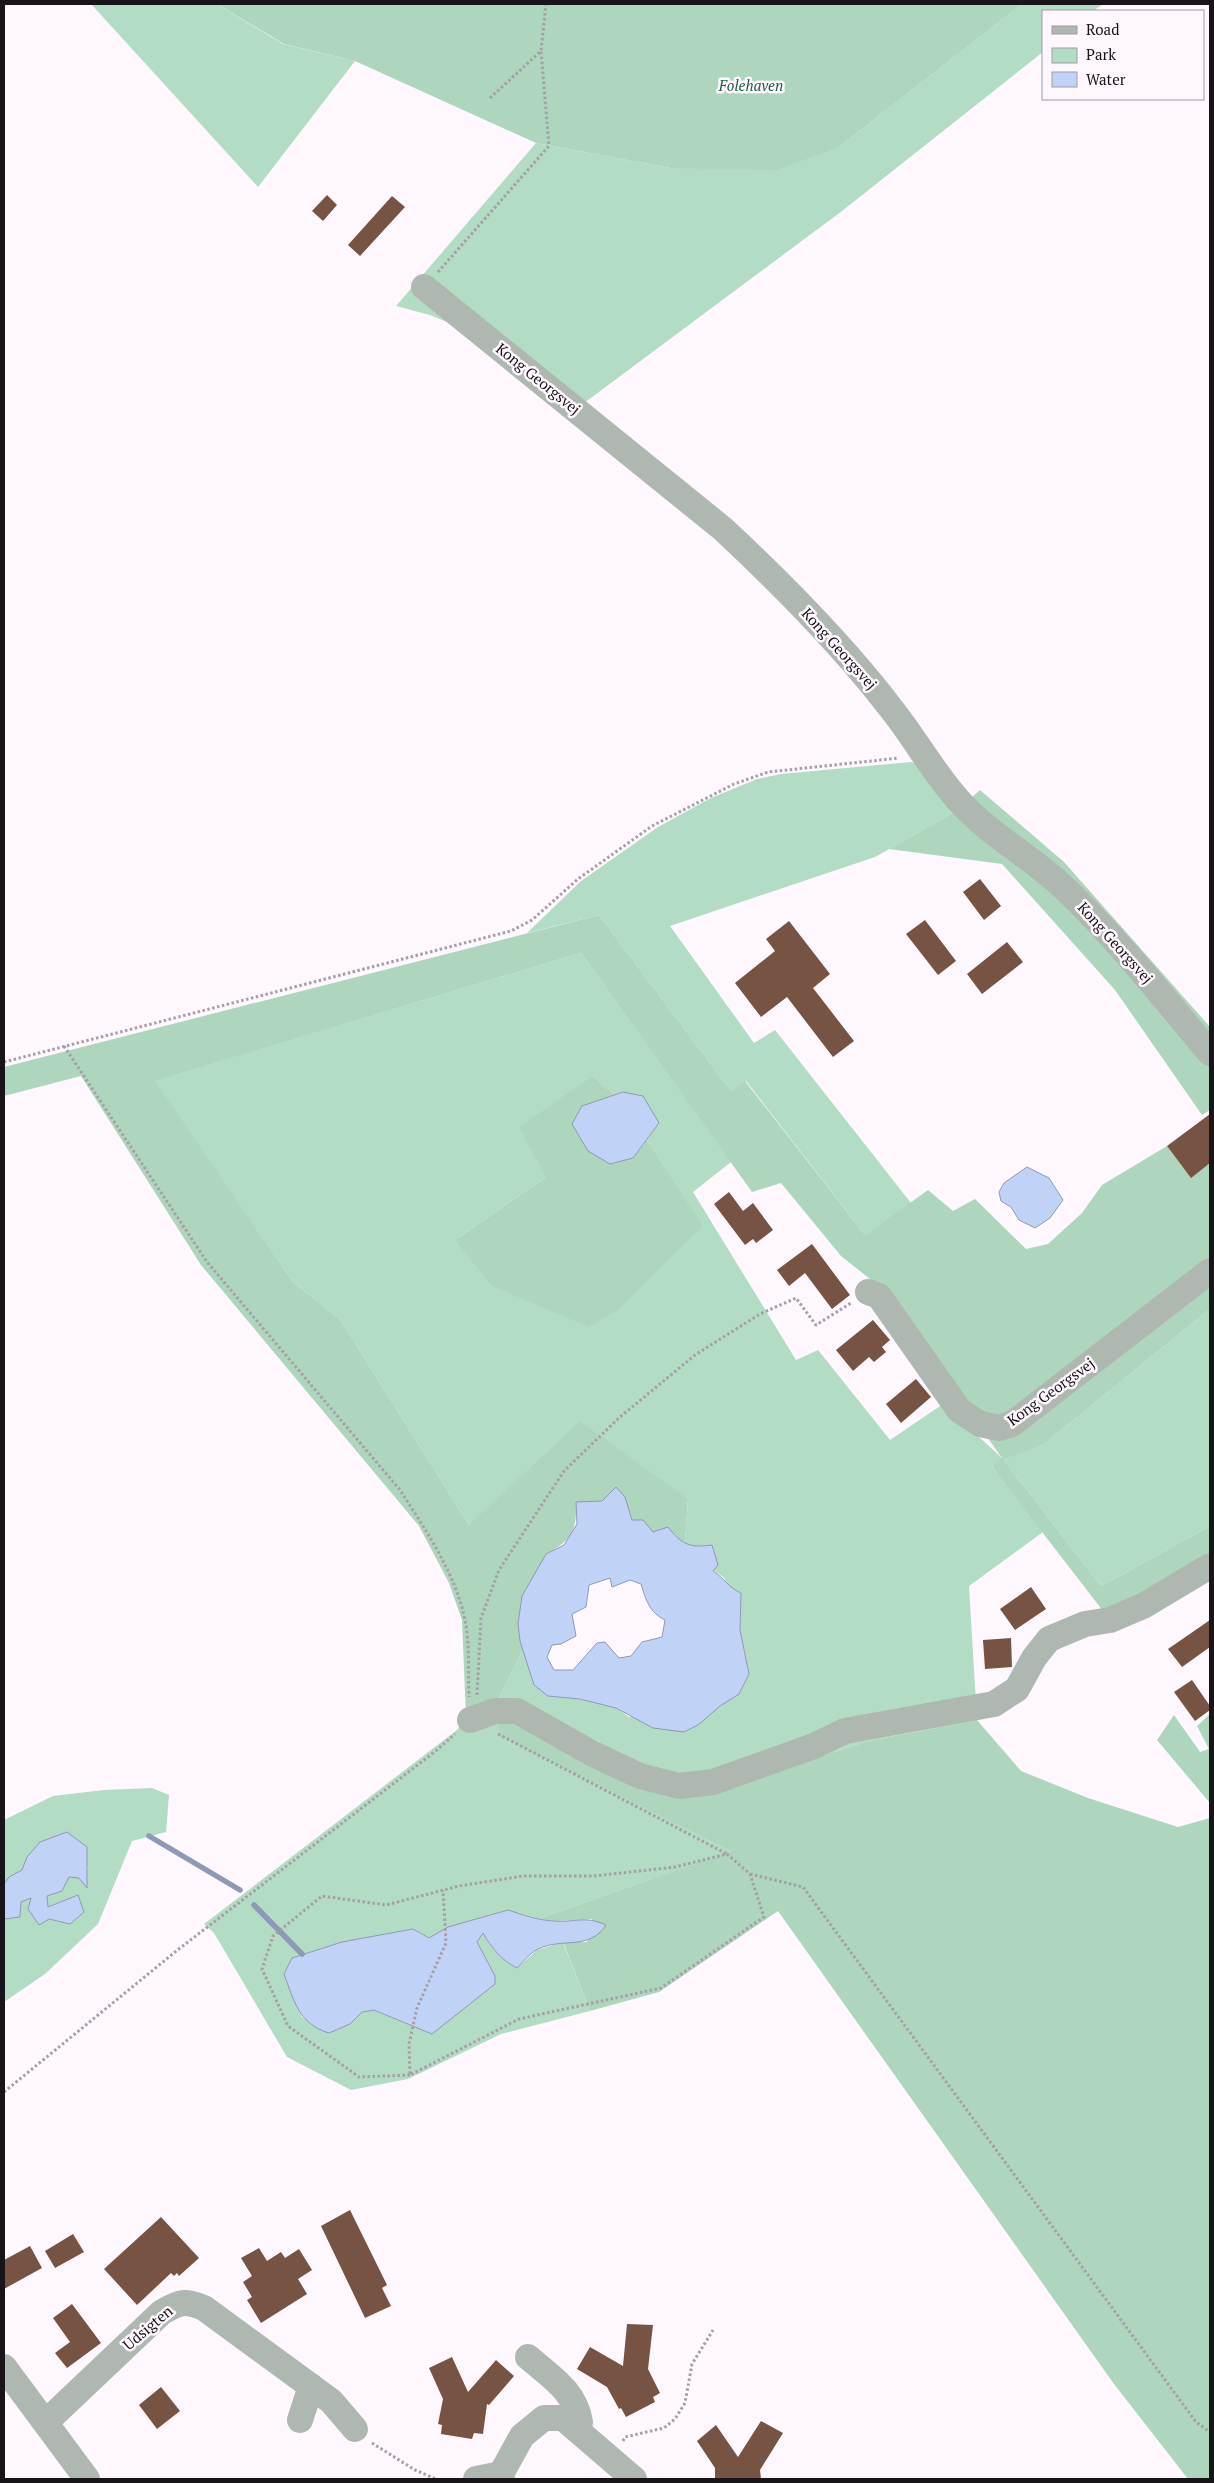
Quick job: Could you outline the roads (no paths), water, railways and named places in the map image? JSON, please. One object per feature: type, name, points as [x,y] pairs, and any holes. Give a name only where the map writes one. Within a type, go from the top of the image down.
[{"type":"street","name":"Kong Georgsvej","points":[[424,287],[737,542],[824,630],[893,710],[960,802],[1006,843],[1061,885],[1110,934],[1210,1053]]},
{"type":"street","name":"Kong Georgsvej","points":[[868,1292],[879,1296],[960,1410],[980,1424],[999,1428],[1012,1424],[1210,1271]]},
{"type":"street","points":[[470,1720],[495,1711],[518,1711],[593,1754],[640,1776],[679,1786],[713,1782],[814,1746],[845,1732],[994,1704],[1017,1689],[1034,1658],[1049,1639],[1085,1624],[1110,1620],[1143,1606],[1210,1566]]},
{"type":"street","name":"Udsigten","points":[[46,2422],[162,2312],[176,2304],[188,2302],[204,2308],[331,2401],[355,2430]]},
{"type":"street","points":[[528,2357],[567,2391],[578,2406],[580,2422],[575,2428]]},
{"type":"street","points":[[4,2367],[87,2479]]},
{"type":"street","points":[[300,2420],[311,2386]]},
{"type":"street","points":[[476,2479],[501,2477],[522,2436],[544,2418],[563,2418],[634,2479]]},
{"type":"water","points":[[623,1092],[643,1096],[659,1123],[633,1158],[610,1164],[588,1151],[572,1124],[582,1106]]},
{"type":"water","points":[[1027,1167],[1049,1178],[1063,1200],[1050,1218],[1035,1228],[1019,1220],[1011,1207],[1001,1201],[999,1192],[1004,1183]]},
{"type":"water","points":[[616,1487],[625,1497],[632,1520],[643,1520],[653,1532],[668,1527],[678,1538],[687,1544],[698,1546],[712,1545],[718,1565],[713,1571],[741,1593],[740,1630],[749,1674],[739,1694],[720,1706],[698,1725],[684,1732],[653,1728],[616,1708],[580,1699],[548,1696],[534,1685],[520,1641],[518,1624],[522,1596],[546,1554],[564,1545],[577,1524],[576,1502],[602,1501]],"holes":[[[610,1578],[612,1587],[630,1580],[641,1584],[652,1609],[665,1620],[662,1637],[642,1642],[631,1656],[619,1658],[605,1642],[597,1643],[573,1670],[554,1670],[547,1657],[552,1645],[561,1644],[576,1636],[572,1614],[586,1607],[589,1585]]]},
{"type":"water","points":[[67,1832],[87,1847],[87,1888],[79,1878],[69,1877],[62,1891],[47,1896],[48,1907],[78,1895],[84,1912],[70,1924],[49,1919],[39,1925],[28,1909],[31,1898],[21,1902],[20,1917],[4,1919],[4,1884],[9,1877],[22,1870],[27,1857],[40,1842]]},
{"type":"water","points":[[508,1910],[547,1920],[591,1920],[606,1925],[599,1933],[584,1941],[557,1944],[538,1949],[529,1955],[517,1968],[506,1962],[497,1953],[483,1933],[477,1942],[495,1976],[495,1984],[432,2034],[374,2010],[362,2012],[350,2024],[329,2033],[319,2029],[311,2024],[299,2010],[284,1974],[292,1958],[342,1942],[413,1929],[429,1938],[448,1927]]},
{"type":"waterway","points":[[149,1836],[240,1890]]},
{"type":"waterway","points":[[254,1905],[302,1954]]},
{"type":"park label","name":"Folehaven","points":[[751,86]]}]
